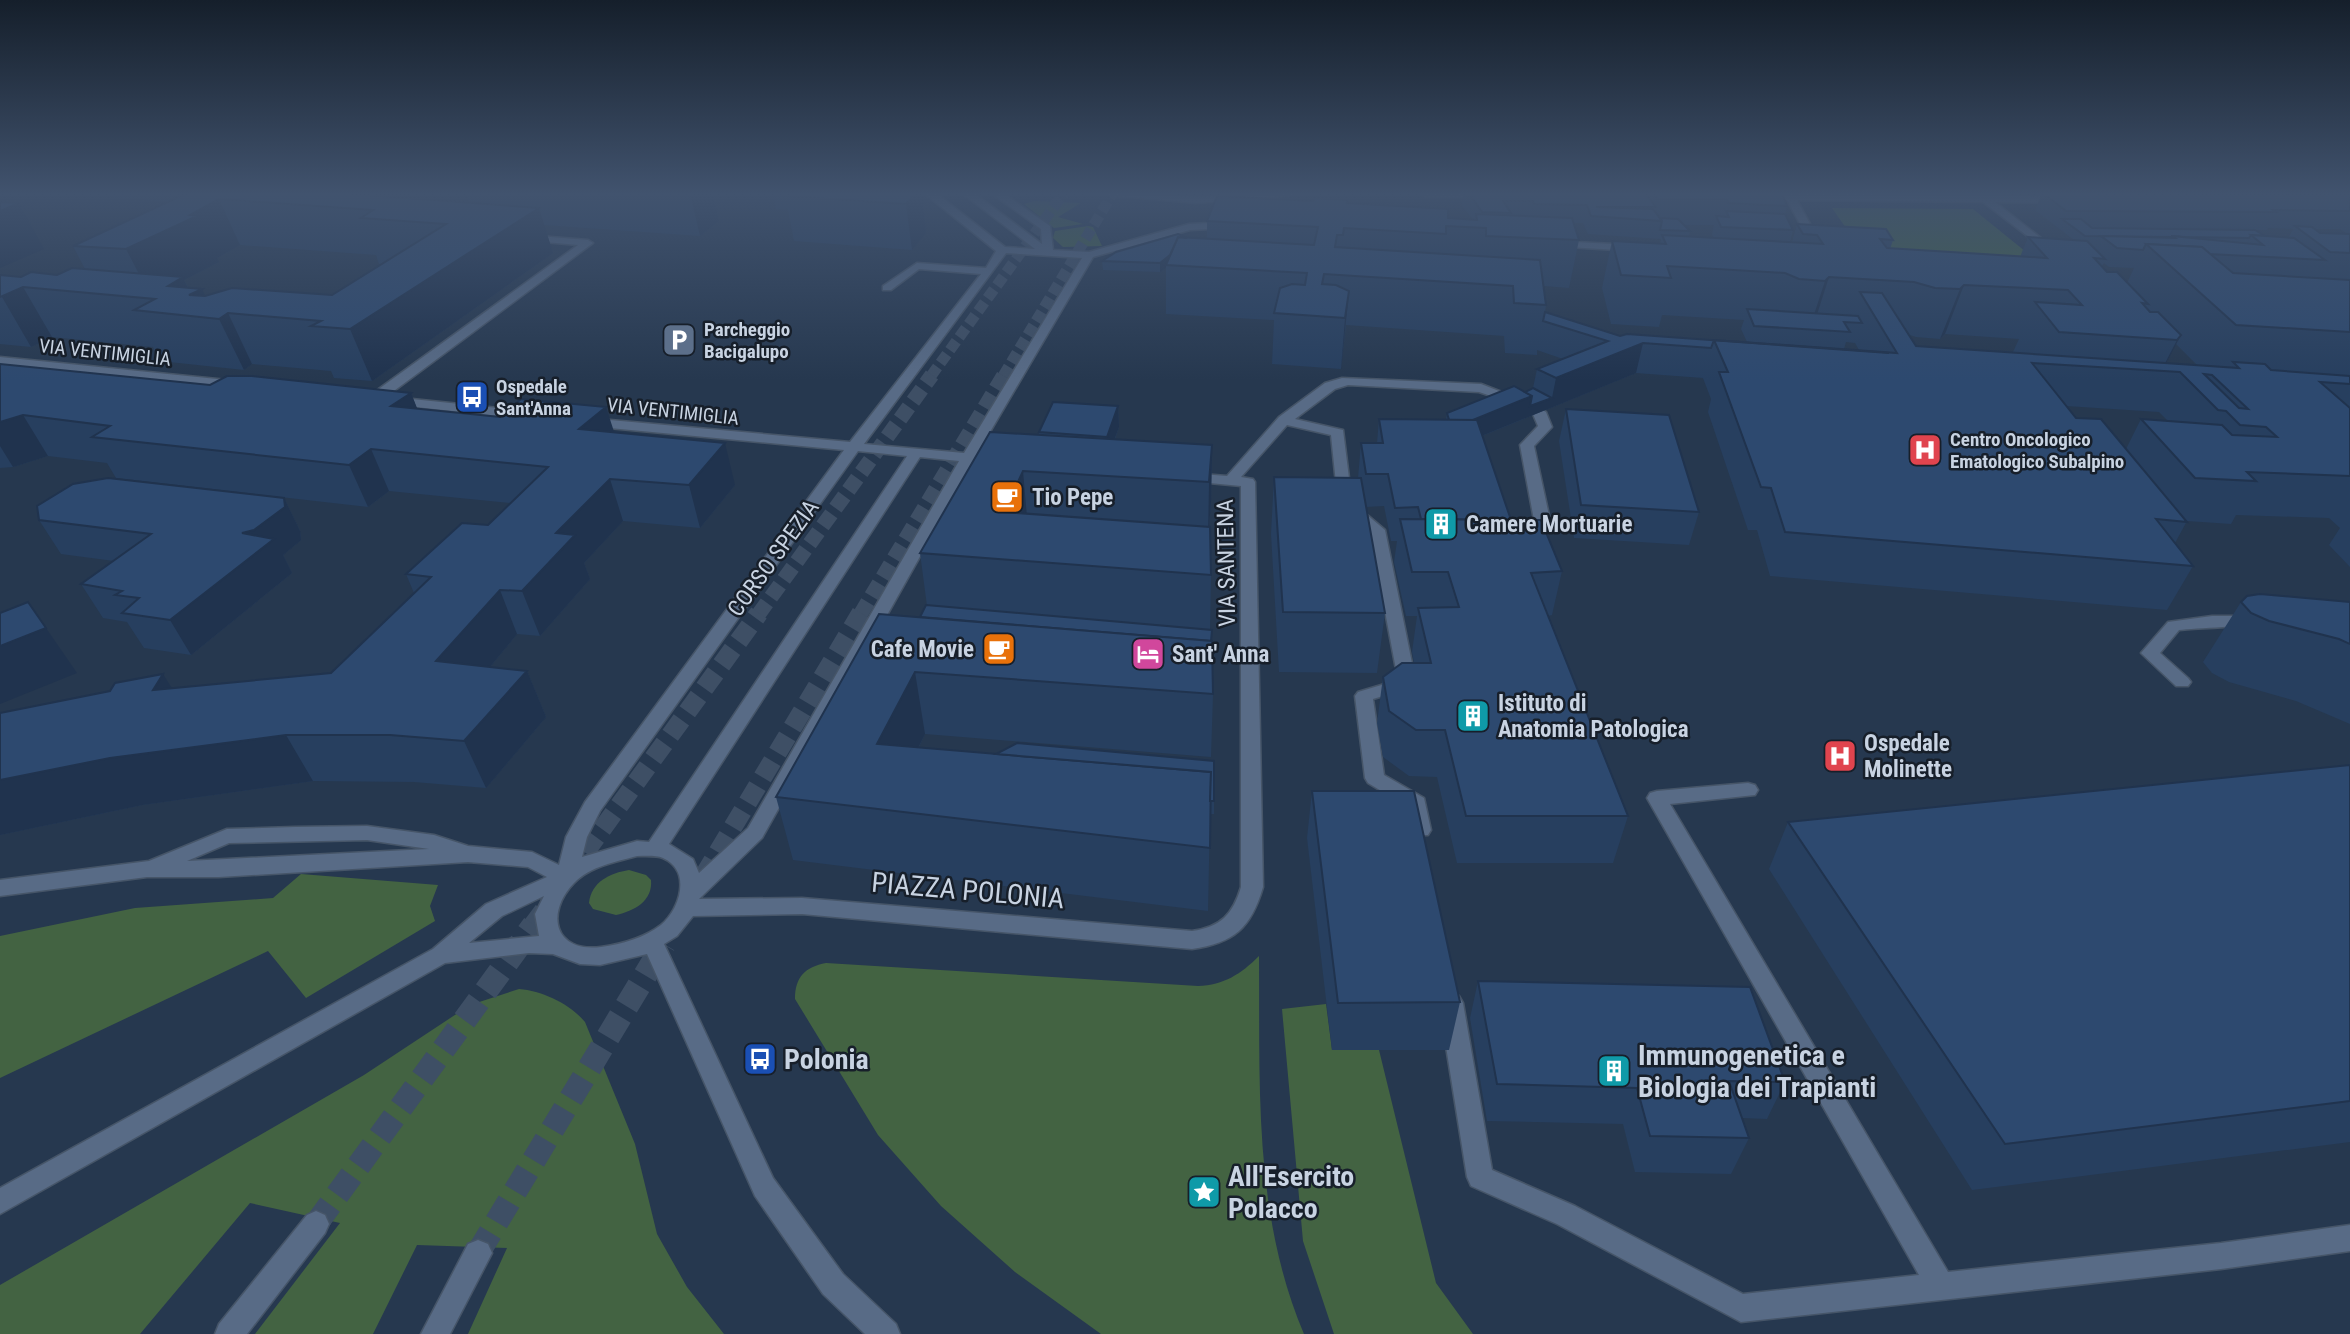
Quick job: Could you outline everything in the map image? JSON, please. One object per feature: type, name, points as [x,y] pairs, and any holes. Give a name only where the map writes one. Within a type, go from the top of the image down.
[{"type":"street","points":[[374,399],[571,255]]},
{"type":"street","name":"CORSO SPEZIA","points":[[566,878],[576,839],[592,807],[852,449],[999,255]]},
{"type":"street","points":[[566,878],[547,909],[545,923],[550,936],[558,945],[573,954],[592,957],[632,951],[673,926],[691,899],[755,833],[969,458],[1089,255]]},
{"type":"street","points":[[1822,255],[1825,260]]},
{"type":"street","points":[[2056,255],[2061,259]]},
{"type":"street","points":[[887,288],[917,266],[989,271]]},
{"type":"street","name":"VIA VENTIMIGLIA","points":[[0,360],[246,386]]},
{"type":"street","points":[[1230,481],[1284,420],[1330,386],[1347,381],[1481,388],[1522,403]]},
{"type":"street","points":[[356,397],[503,419],[545,417]]},
{"type":"street","points":[[1539,412],[1545,427],[1527,445],[1542,520]]},
{"type":"street","name":"VIA VENTIMIGLIA","points":[[571,420],[852,449],[969,458]]},
{"type":"street","points":[[1284,420],[1338,433],[1345,503],[1377,530],[1407,683],[1364,696],[1375,778],[1417,803],[1426,856]]},
{"type":"street","points":[[666,443],[690,433]]},
{"type":"street","points":[[654,848],[915,454]]},
{"type":"street","points":[[969,458],[1010,462]]},
{"type":"street","name":"VIA SANTENA","points":[[1175,476],[1248,482],[1252,887],[1248,904],[1237,921]]},
{"type":"street","points":[[2182,682],[2150,653],[2174,626],[2212,621],[2267,621]]},
{"type":"street","points":[[1748,790],[1657,798],[1941,1287]]},
{"type":"street","points":[[147,869],[227,836],[367,833],[434,842],[468,854]]},
{"type":"street","points":[[0,1202],[441,955],[496,909],[566,878],[585,864],[612,853],[654,848],[680,859],[689,867],[691,899]]},
{"type":"street","points":[[0,888],[147,869],[219,869],[468,854],[532,860],[566,878]]},
{"type":"street","name":"PIAZZA POLONIA","points":[[691,899],[1192,940],[1221,935],[1237,921]]},
{"type":"street","points":[[652,941],[764,1187],[833,1284],[886,1334]]},
{"type":"street","points":[[441,955],[528,944],[558,945]]},
{"type":"street","points":[[1446,976],[1480,1177],[1566,1215],[1741,1308],[2221,1256],[2350,1238]]},
{"type":"street","points":[[229,1334],[316,1224]]},
{"type":"street","points":[[435,1334],[478,1253]]},
{"type":"green space","points":[[1944,255],[2030,255],[2036,260]]},
{"type":"green space","points":[[629,870],[646,875],[651,880],[646,899],[636,908],[616,915],[593,909],[589,903],[593,889],[609,876]]},
{"type":"green space","points":[[301,874],[438,885],[430,906],[435,921],[306,998],[268,951],[0,1078],[0,936],[135,908],[273,898]]},
{"type":"green space","points":[[1259,956],[1260,1100],[1268,1195],[1287,1289],[1304,1334],[1101,1334],[1015,1272],[941,1206],[878,1135],[795,999],[795,991],[803,974],[812,967],[826,963],[1198,986],[1232,977]]},
{"type":"green space","points":[[519,989],[537,992],[555,1000],[585,1022],[635,1144],[657,1234],[687,1287],[724,1334],[468,1334],[507,1248],[417,1245],[373,1334],[255,1334],[340,1223],[250,1203],[140,1334],[0,1334],[0,1285],[364,1075],[470,1005]]},
{"type":"green space","points":[[1326,1004],[1332,1050],[1379,1050],[1436,1283],[1473,1334],[1334,1334],[1303,1241],[1282,1009]]},
{"type":"building","points":[[396,255],[465,255],[350,329],[311,326],[321,321],[228,313],[219,319],[134,310],[155,299],[23,287],[0,297],[0,275],[21,277],[31,272],[57,275],[72,268],[183,277],[168,286],[202,289],[189,295],[205,296],[232,288],[332,295]]},
{"type":"building","points":[[1111,255],[1170,255],[1160,263],[1102,261]]},
{"type":"building","points":[[1170,255],[1465,255],[1540,260],[1546,305],[1514,303],[1513,286],[1324,274],[1322,284],[1336,285],[1349,291],[1345,318],[1274,313],[1280,288],[1292,284],[1305,285],[1307,273],[1166,265]]},
{"type":"building","points":[[1616,255],[2003,255],[2047,258],[2045,255],[2101,255],[2105,259],[2094,258],[2107,272],[2117,272],[2148,304],[2142,303],[2150,312],[2158,312],[2181,335],[2177,340],[2059,332],[2035,302],[2082,305],[2068,290],[1964,285],[1960,289],[1935,288],[1914,282],[1829,277],[1825,281],[1799,279],[1785,273],[1667,266],[1671,278],[1621,275]]},
{"type":"building","points":[[2159,255],[2212,255],[2233,273],[2350,280],[2350,332],[2236,325]]},
{"type":"building","points":[[2233,255],[2318,255],[2325,260]]},
{"type":"building","points":[[1860,292],[1882,293],[1916,346],[2239,368],[2233,362],[2265,364],[2271,370],[2350,376],[2350,384],[2320,382],[2350,408],[2350,476],[2247,472],[2256,481],[2195,478],[2141,419],[2222,425],[2232,435],[2277,437],[2266,427],[2240,425],[2226,411],[2218,410],[2180,372],[2032,363],[2076,418],[2101,419],[2187,522],[2156,519],[2193,566],[1785,532],[1771,488],[1761,487],[1719,372],[1728,372],[1714,340],[1897,353]],"holes":[[[2204,374],[2212,375],[2248,409],[2239,408]]]},
{"type":"building","points":[[1747,309],[1858,316],[1862,323],[1844,322],[1850,332],[1754,326]]},
{"type":"building","points":[[1545,312],[1620,336],[1627,334],[1714,340],[1711,348],[1643,343],[1556,378],[1537,369],[1608,341],[1543,321]]},
{"type":"building","points":[[0,364],[210,385],[227,376],[252,376],[411,393],[391,406],[500,417],[521,399],[606,407],[579,429],[725,443],[689,485],[610,479],[556,533],[575,535],[522,591],[500,590],[436,661],[527,671],[464,741],[390,735],[286,735],[110,758],[0,780],[0,713],[110,691],[115,683],[163,674],[153,690],[331,673],[431,577],[406,574],[462,523],[488,525],[548,467],[371,449],[349,465],[92,437],[110,426],[23,415],[0,422]]},
{"type":"building","points":[[1514,386],[1532,396],[1473,420],[1449,420],[1447,413]]},
{"type":"building","points":[[1533,388],[1552,398],[1530,406],[1532,396],[1525,392]]},
{"type":"building","points":[[1053,402],[1118,406],[1107,437],[1039,432]]},
{"type":"building","points":[[1566,409],[1669,415],[1699,512],[1581,505]]},
{"type":"building","points":[[1379,419],[1477,420],[1511,520],[1421,519],[1418,507],[1395,508],[1388,474],[1366,474],[1361,443],[1383,443]]},
{"type":"building","points":[[990,432],[1212,445],[1209,482],[1023,471],[1004,512],[1210,527],[1211,575],[920,553]]},
{"type":"building","points":[[1274,477],[1361,478],[1385,613],[1283,612]]},
{"type":"building","points":[[108,478],[284,498],[285,507],[254,530],[242,533],[274,539],[170,620],[122,613],[139,598],[115,595],[122,591],[81,584],[151,534],[39,520],[37,506],[73,484]]},
{"type":"building","name":"Istituto di Anatomia Patologica","points":[[1400,519],[1541,520],[1562,571],[1531,573],[1628,816],[1466,816],[1445,730],[1416,730],[1389,711],[1383,677],[1402,663],[1431,663],[1418,608],[1459,607],[1448,572],[1412,572]]},
{"type":"building","points":[[2260,594],[2350,602],[2350,644],[2269,621],[2251,613],[2241,602],[2247,596]]},
{"type":"building","points":[[28,602],[46,628],[0,646],[0,613]]},
{"type":"building","points":[[926,605],[1212,630],[1211,641],[920,617]]},
{"type":"building","points":[[879,614],[1212,641],[1213,694],[915,672],[877,744],[1211,772],[1210,848],[776,797]]},
{"type":"building","points":[[1017,743],[1214,761],[1214,801],[1210,801],[1211,772],[996,754]]},
{"type":"building","points":[[2350,765],[2350,1101],[2005,1144],[1788,822]]},
{"type":"building","points":[[1312,791],[1414,791],[1460,1002],[1338,1003]]},
{"type":"building","name":"Immunogenetica e Biologia dei Trapianti","points":[[1478,981],[1750,987],[1785,1082],[1729,1081],[1749,1138],[1650,1136],[1637,1088],[1497,1084]]},
{"type":"tunnel","points":[[931,376],[1019,255]]},
{"type":"tunnel","points":[[1003,376],[1076,255]]},
{"type":"tunnel","points":[[758,615],[932,375]]},
{"type":"tunnel","points":[[860,615],[1004,375]]},
{"type":"tunnel","points":[[568,876],[759,613]]},
{"type":"tunnel","points":[[703,877],[861,613]]},
{"type":"tunnel","points":[[532,926],[550,902]]},
{"type":"tunnel","points":[[316,1224],[534,925]]},
{"type":"tunnel","points":[[478,1253],[664,944]]},
{"type":"place","name":"Parcheggio Bacigalupo","points":[[679,340]]},
{"type":"place","name":"Ospedale Sant'Anna","points":[[472,397]]},
{"type":"place","name":"Centro Oncologico Ematologico Subalpino","points":[[1925,450]]},
{"type":"place","name":"Tio Pepe","points":[[1007,497]]},
{"type":"place","name":"Camere Mortuarie","points":[[1441,524]]},
{"type":"place","name":"Cafe Movie","points":[[999,649]]},
{"type":"place","name":"Sant' Anna","points":[[1148,654]]},
{"type":"place","name":"Istituto di Anatomia Patologica","points":[[1473,716]]},
{"type":"place","name":"Ospedale Molinette","points":[[1840,756]]},
{"type":"place","name":"Polonia","points":[[760,1059]]},
{"type":"place","name":"Immunogenetica e Biologia dei Trapianti","points":[[1614,1071]]},
{"type":"place","name":"All'Esercito Polacco","points":[[1204,1192]]}]
